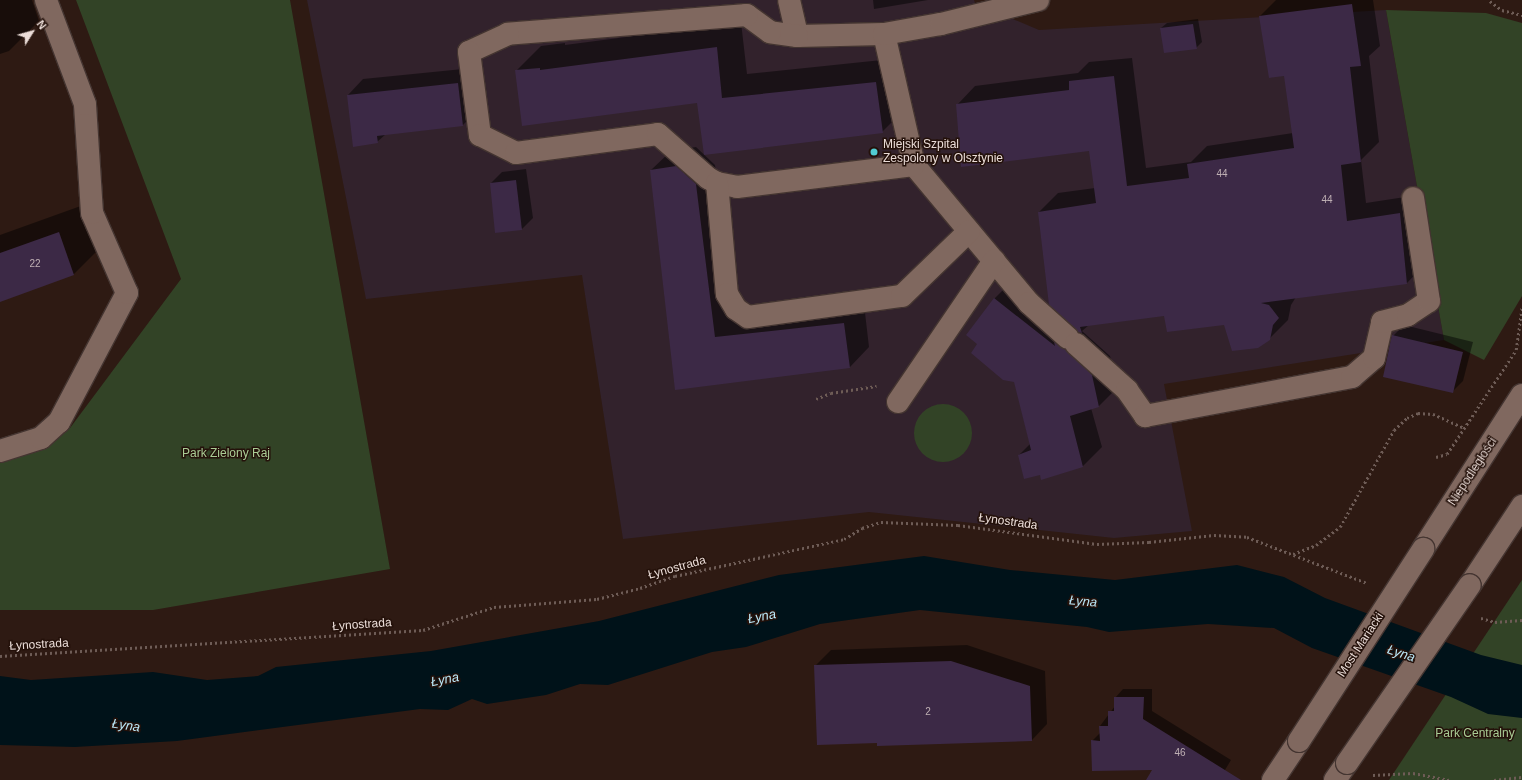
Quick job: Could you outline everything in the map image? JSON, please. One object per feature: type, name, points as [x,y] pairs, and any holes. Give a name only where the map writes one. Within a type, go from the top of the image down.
[{"type":"street","points":[[0,451],[42,438],[58,422],[127,293],[92,213],[85,104],[46,0]]},
{"type":"street","points":[[789,0],[797,36]]},
{"type":"street","points":[[914,165],[737,187],[717,183],[658,134],[516,153],[480,135],[469,52],[508,34],[746,7],[770,32],[797,36],[884,34],[941,24],[1038,0]]},
{"type":"street","points":[[884,34],[914,165],[1029,303],[1127,390],[1145,416],[1352,377],[1374,358],[1382,322],[1408,315],[1429,301],[1413,198]]},
{"type":"street","points":[[717,183],[727,294],[736,308],[748,317],[902,296],[969,231]]},
{"type":"street","points":[[898,402],[994,261]]},
{"type":"street","name":"Niepodległości","points":[[1423,549],[1522,395]]},
{"type":"street","points":[[1341,771],[1470,585],[1522,506]]},
{"type":"street","name":"Most Mariacki","points":[[1273,780],[1423,549]]},
{"type":"path","points":[[1490,0],[1502,10],[1522,15]]},
{"type":"path","points":[[1436,457],[1447,454],[1516,350],[1522,307]]},
{"type":"path","points":[[816,399],[831,393],[913,379]]},
{"type":"path","points":[[1293,554],[1316,545],[1340,527],[1394,430],[1407,418],[1418,413],[1433,414],[1464,428]]},
{"type":"path","name":"Łynostrada","points":[[0,656],[423,630],[488,608],[597,599],[640,588],[675,576],[844,539],[862,528],[882,522],[958,525],[1097,544],[1150,542],[1214,535],[1247,537],[1349,577]]},
{"type":"path","points":[[1370,775],[1413,773],[1449,780]]},
{"type":"path","points":[[1494,780],[1522,777]]},
{"type":"shaded area","name":"Miejski Szpital Zespolony w Olsztynie","points":[[307,0],[974,0],[975,3],[1039,30],[1386,10],[1444,340],[1164,384],[1192,531],[1114,538],[869,512],[623,539],[582,275],[366,299]]},
{"type":"green space","name":"Park Zielony Raj","points":[[76,0],[290,0],[390,569],[153,610],[0,610],[0,463],[70,428],[181,279]]},
{"type":"green space","points":[[1386,10],[1486,13],[1522,23],[1522,296],[1484,360],[1444,340]]},
{"type":"green space","points":[[943,404],[954,406],[967,417],[970,422],[972,433],[970,444],[959,457],[954,460],[943,462],[932,460],[919,449],[916,444],[914,433],[916,422],[927,409],[932,406]]},
{"type":"green space","name":"Park Centralny","points":[[1522,580],[1522,780],[1389,780]]},
{"type":"water","name":"Łyna","points":[[924,556],[1010,570],[1115,580],[1237,565],[1284,577],[1325,598],[1481,655],[1522,665],[1522,718],[1488,714],[1451,697],[1312,648],[1274,628],[1208,624],[1109,632],[1087,627],[920,610],[820,624],[746,647],[712,652],[608,685],[580,684],[546,695],[487,704],[472,699],[448,710],[420,709],[177,741],[75,747],[0,745],[0,676],[31,680],[153,672],[207,680],[258,676],[276,667],[431,651],[599,621],[779,575]]},
{"type":"building","points":[[1352,4],[1361,66],[1350,67],[1361,162],[1341,165],[1347,221],[1400,213],[1407,284],[1261,303],[1269,305],[1279,318],[1273,325],[1270,340],[1258,348],[1232,351],[1224,325],[1167,332],[1164,316],[1080,327],[1082,333],[1078,332],[1049,305],[1038,212],[1096,203],[1089,151],[961,167],[956,104],[1069,90],[1069,81],[1114,76],[1127,186],[1189,178],[1187,164],[1294,148],[1284,76],[1269,78],[1259,16]]},
{"type":"building","points":[[1193,24],[1197,49],[1164,53],[1160,28]]},
{"type":"building","points":[[717,47],[722,98],[876,82],[883,133],[704,155],[697,103],[522,126],[515,70],[540,68],[540,70]]},
{"type":"building","points":[[458,83],[463,126],[377,136],[378,143],[353,147],[347,95]]},
{"type":"building","points":[[676,166],[696,184],[715,337],[844,323],[850,368],[675,390],[650,170]]},
{"type":"building","points":[[516,180],[522,230],[495,233],[490,183]]},
{"type":"building","points":[[59,232],[74,275],[0,302],[0,253]]},
{"type":"building","points":[[994,298],[1055,346],[1054,342],[1066,350],[1092,375],[1099,407],[1070,416],[1083,467],[1041,480],[1040,475],[1024,479],[1018,455],[1031,450],[1014,382],[1003,380],[971,353],[977,344],[966,335]]},
{"type":"building","points":[[1392,335],[1463,352],[1453,393],[1383,377]]},
{"type":"building","points":[[951,661],[1030,686],[1032,741],[877,746],[877,743],[817,745],[814,665]]},
{"type":"building","points":[[1114,697],[1144,697],[1143,719],[1241,780],[1146,780],[1152,770],[1092,771],[1091,740],[1100,741],[1099,726],[1108,726],[1108,711],[1114,711]]},
{"type":"place","name":"Miejski Szpital Zespolony w Olsztynie","points":[[874,152]]}]
